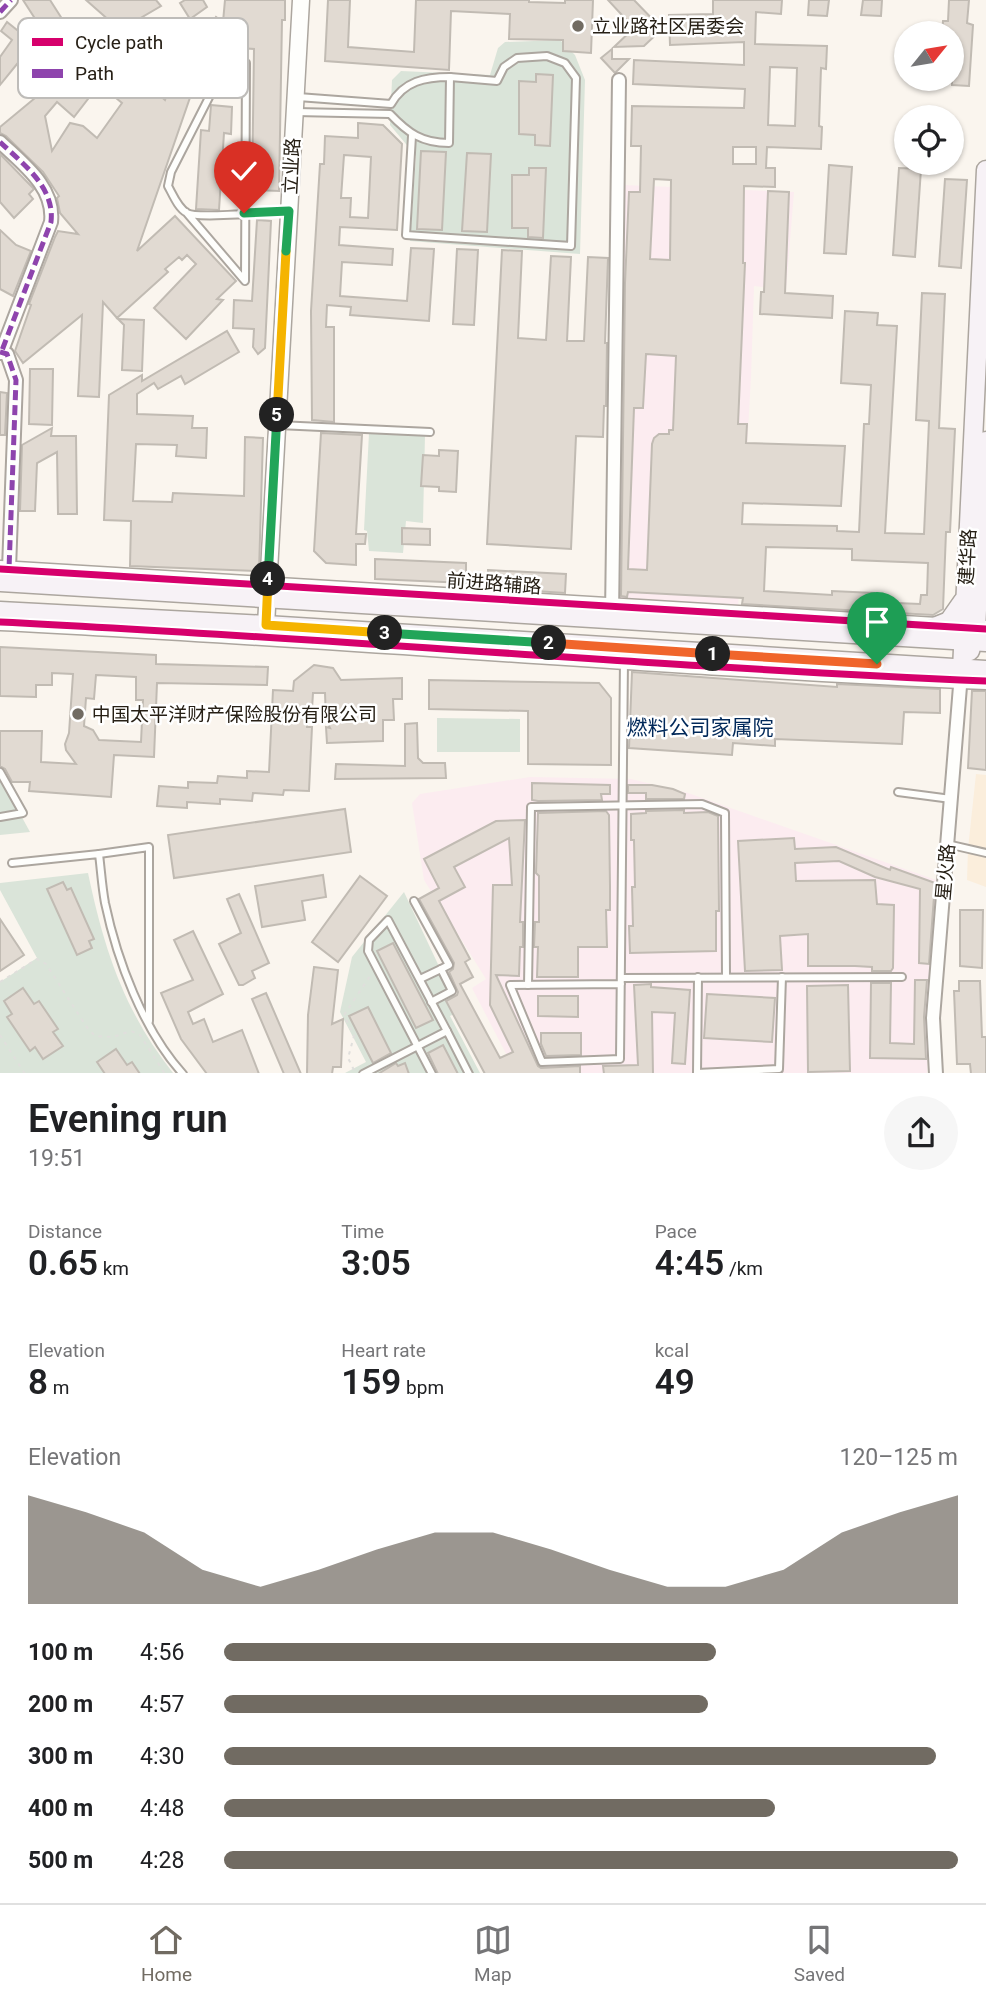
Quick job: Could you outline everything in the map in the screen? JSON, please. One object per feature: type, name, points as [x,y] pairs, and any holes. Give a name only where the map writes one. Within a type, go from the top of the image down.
[{"type":"main road","name":"建华路","points":[[961,675],[974,635],[971,596],[986,170]]},
{"type":"main road","name":"建华路","points":[[971,596],[984,516],[986,442]]},
{"type":"main road","points":[[3,573],[612,612],[906,638],[974,635]]},
{"type":"main road","points":[[906,638],[949,621],[971,596],[986,613]]},
{"type":"main road","points":[[0,611],[266,625],[624,655],[961,675],[986,670]]},
{"type":"street","points":[[0,12],[10,0]]},
{"type":"street","name":"立业路","points":[[266,625],[301,0]]},
{"type":"street","points":[[619,80],[612,612],[936,627],[974,635]]},
{"type":"street","points":[[0,142],[40,182],[52,209],[51,222],[1,352],[7,354],[16,380],[3,573]]},
{"type":"street","points":[[0,622],[624,655]]},
{"type":"street","points":[[961,675],[986,681]]},
{"type":"street","name":"星火路","points":[[936,1073],[933,1018],[961,675]]},
{"type":"lane","points":[[295,104],[391,104],[408,84],[439,77],[497,81],[504,67],[517,58],[547,56],[565,63],[576,78],[572,246],[406,236],[412,136]]},
{"type":"lane","points":[[295,104],[390,114],[412,136],[425,141],[449,143],[450,77]]},
{"type":"lane","points":[[209,98],[172,172],[168,186],[186,212],[245,281],[246,98]]},
{"type":"lane","points":[[186,212],[194,216],[289,211]]},
{"type":"lane","points":[[276,425],[430,432]]},
{"type":"lane","points":[[624,655],[622,806],[621,981],[620,1059],[542,1062],[509,985],[528,985],[621,981],[698,977],[902,977]]},
{"type":"lane","points":[[0,772],[23,813],[0,817]]},
{"type":"lane","points":[[898,792],[951,799]]},
{"type":"lane","points":[[528,985],[531,807],[702,804],[725,813],[726,977]]},
{"type":"lane","points":[[947,844],[986,853]]},
{"type":"lane","points":[[12,863],[149,847],[149,1022]]},
{"type":"lane","points":[[99,854],[105,902],[136,1002],[173,1063],[183,1073]]},
{"type":"lane","points":[[414,901],[449,965],[420,979]]},
{"type":"lane","points":[[432,1073],[368,951],[369,940],[388,920],[469,1073]]},
{"type":"lane","points":[[431,1002],[452,991],[441,969]]},
{"type":"lane","points":[[698,977],[697,1073],[779,1069],[782,977]]},
{"type":"lane","points":[[363,1073],[447,1031]]},
{"type":"path","points":[[0,982],[37,959],[46,964],[95,1037],[113,1037],[131,1031],[140,1035],[165,1073]]},
{"type":"path","points":[[355,1073],[348,1058],[354,1036],[344,1015],[376,966]]},
{"type":"path","points":[[0,1035],[25,1073]]},
{"type":"shaded area","points":[[560,40],[575,55],[585,80],[580,254],[410,241],[416,156],[390,125],[392,80],[401,71],[490,75],[498,48],[505,42]]},
{"type":"shaded area","points":[[623,185],[794,192],[786,290],[754,286],[738,608],[616,602]]},
{"type":"shaded area","points":[[369,433],[425,435],[423,523],[406,521],[403,553],[369,551],[367,531],[364,530]]},
{"type":"shaded area","points":[[437,718],[520,719],[520,752],[437,752]]},
{"type":"shaded area","points":[[976,774],[986,775],[986,887],[967,880]]},
{"type":"shaded area","points":[[0,777],[30,832],[0,835]]},
{"type":"shaded area","points":[[530,777],[631,779],[688,793],[939,881],[927,1073],[516,1073],[472,988],[486,979],[424,880],[412,803],[420,794]]},
{"type":"shaded area","points":[[88,873],[101,928],[118,978],[141,1026],[173,1073],[0,1073],[0,982],[37,958],[0,890],[0,883]]},
{"type":"shaded area","points":[[404,892],[460,1011],[450,1016],[480,1073],[345,1073],[366,1062],[340,1012],[352,957]]},
{"type":"building","points":[[23,0],[50,0],[61,18],[35,18]]},
{"type":"building","points":[[86,0],[156,0],[161,6],[141,18],[106,18]]},
{"type":"building","points":[[185,0],[203,0],[207,7],[189,18],[180,3]]},
{"type":"building","points":[[225,0],[285,0],[285,20],[282,20],[279,191],[252,190],[254,49],[248,49],[248,18],[223,18]]},
{"type":"building","points":[[328,0],[350,0],[348,47],[414,52],[416,0],[529,0],[565,3],[565,0],[593,0],[591,53],[563,51],[563,40],[509,39],[510,14],[451,11],[449,70],[325,61]]},
{"type":"building","points":[[608,0],[634,0],[662,29],[644,46],[614,47],[634,28]]},
{"type":"building","points":[[713,0],[782,0],[781,14],[756,12],[755,44],[827,46],[826,69],[821,68],[821,149],[767,147],[766,168],[775,168],[775,187],[744,186],[745,263],[738,424],[747,424],[746,443],[845,446],[841,506],[743,503],[742,524],[837,526],[837,531],[859,532],[864,424],[869,424],[871,385],[841,383],[845,311],[878,313],[877,325],[897,326],[885,533],[924,534],[929,421],[916,420],[922,293],[945,294],[939,428],[955,429],[950,532],[946,532],[943,609],[933,615],[742,604],[743,598],[628,592],[627,597],[621,596],[625,283],[629,192],[640,192],[641,146],[631,146],[632,106],[744,108],[745,89],[633,84],[634,60],[744,65],[744,42],[670,45],[669,15],[713,14]],"holes":[[[770,67],[797,68],[795,126],[768,125]],[[733,147],[756,147],[756,164],[733,164]],[[654,179],[671,180],[670,260],[650,259]],[[646,354],[676,356],[673,430],[669,430],[669,434],[659,434],[652,444],[647,570],[628,569],[634,408],[643,408]],[[766,547],[852,549],[852,560],[928,563],[927,595],[921,595],[920,604],[873,602],[874,593],[832,591],[832,595],[764,591]]]},
{"type":"building","points":[[809,0],[829,0],[827,16],[808,15]]},
{"type":"building","points":[[863,0],[882,0],[881,16],[861,15]]},
{"type":"building","points":[[949,0],[969,0],[967,23],[973,25],[969,86],[964,86],[964,21],[948,21]]},
{"type":"building","points":[[7,22],[18,31],[18,65],[0,85],[0,57],[12,40],[1,31]]},
{"type":"building","points":[[612,49],[612,59],[629,59],[615,73],[601,58]]},
{"type":"building","points":[[536,74],[553,75],[550,146],[535,145],[535,135],[519,134],[519,81],[536,82]]},
{"type":"building","points":[[35,98],[89,98],[74,117],[57,102],[45,116],[52,151],[70,123],[83,126],[97,138],[122,103],[116,98],[190,98],[137,251],[175,216],[236,281],[217,299],[223,300],[186,339],[154,308],[196,264],[187,255],[182,260],[179,257],[165,269],[168,272],[117,318],[103,302],[99,397],[78,396],[82,315],[23,363],[15,351],[31,305],[29,304],[58,231],[78,234],[60,213],[57,198],[59,196],[43,172],[0,133],[0,127]]},
{"type":"building","points":[[211,105],[232,107],[231,134],[224,133],[219,210],[196,209],[201,130],[209,131]]},
{"type":"building","points":[[358,123],[383,125],[402,144],[397,230],[340,227],[339,245],[393,249],[392,265],[342,262],[340,296],[407,301],[411,248],[434,249],[429,321],[350,315],[351,307],[327,305],[326,327],[334,327],[334,422],[312,420],[311,311],[320,164],[324,164],[325,136],[358,138]],"holes":[[[344,155],[371,157],[368,218],[350,217],[351,198],[341,198]]]},
{"type":"building","points":[[421,151],[446,152],[442,230],[417,229]]},
{"type":"building","points":[[467,153],[491,154],[487,232],[462,231]]},
{"type":"building","points":[[0,154],[34,189],[29,194],[33,199],[14,218],[0,202]]},
{"type":"building","points":[[829,165],[852,167],[846,254],[824,253]]},
{"type":"building","points":[[529,168],[546,168],[543,238],[528,237],[528,228],[512,228],[512,175],[529,175]]},
{"type":"building","points":[[899,175],[921,175],[915,257],[893,255]]},
{"type":"building","points":[[945,179],[967,180],[961,268],[939,266]]},
{"type":"building","points":[[768,191],[789,192],[785,293],[833,296],[832,318],[760,314],[761,292],[764,292]]},
{"type":"building","points":[[257,220],[271,221],[265,348],[258,354],[253,347],[254,329],[233,328],[234,300],[252,301]]},
{"type":"building","points":[[0,230],[16,245],[31,251],[13,296],[0,289]]},
{"type":"building","points":[[457,249],[478,250],[474,325],[453,324]]},
{"type":"building","points":[[502,250],[522,251],[518,338],[546,340],[551,256],[571,257],[567,341],[584,341],[588,257],[608,258],[606,406],[603,437],[576,436],[571,549],[487,544]]},
{"type":"building","points":[[118,319],[144,320],[142,371],[122,370],[124,325]]},
{"type":"building","points":[[227,331],[239,352],[185,384],[181,376],[158,389],[154,383],[137,394],[137,414],[193,416],[192,428],[207,428],[206,458],[176,456],[177,445],[136,444],[133,501],[172,502],[173,493],[244,496],[245,437],[263,438],[259,571],[130,566],[131,521],[104,520],[109,395],[142,375],[142,381]]},
{"type":"building","points":[[30,369],[53,369],[52,425],[29,424]]},
{"type":"building","points":[[0,392],[7,393],[5,435],[0,435]]},
{"type":"building","points":[[52,428],[51,436],[76,436],[77,514],[58,514],[57,452],[37,463],[35,511],[20,511],[22,445]]},
{"type":"building","points":[[321,433],[362,435],[356,534],[366,534],[365,544],[356,544],[356,565],[326,563],[314,551]]},
{"type":"building","points":[[439,450],[458,451],[456,492],[421,486],[423,455],[439,456]]},
{"type":"building","points":[[402,528],[430,529],[430,545],[402,544]]},
{"type":"building","points":[[375,559],[466,563],[466,583],[375,579]]},
{"type":"building","points":[[488,570],[566,574],[565,593],[487,588]]},
{"type":"building","points":[[0,647],[156,655],[156,664],[268,667],[267,685],[157,683],[154,757],[114,755],[111,797],[29,791],[30,782],[12,782],[5,769],[0,766],[0,731],[42,731],[41,762],[76,764],[65,744],[69,733],[73,674],[52,673],[52,685],[36,685],[36,697],[0,696]],"holes":[[[96,675],[136,677],[136,700],[143,700],[141,742],[99,740],[93,730],[84,726],[86,698],[94,699]]]},
{"type":"building","points":[[314,665],[333,668],[341,680],[402,678],[402,699],[393,699],[394,720],[383,720],[383,741],[327,743],[326,727],[330,728],[326,720],[325,693],[313,693],[312,709],[308,709],[307,727],[312,727],[309,791],[284,790],[283,795],[253,793],[252,801],[220,799],[220,804],[187,802],[187,808],[157,806],[159,786],[188,788],[188,782],[217,783],[218,776],[247,778],[247,771],[269,772],[273,690],[293,691],[294,681]]},
{"type":"building","points":[[632,672],[837,687],[837,684],[940,689],[940,713],[904,712],[902,744],[775,739],[775,746],[733,743],[732,755],[629,748]]},
{"type":"building","points":[[429,680],[599,683],[611,698],[611,765],[528,764],[528,711],[429,709]]},
{"type":"building","points":[[972,691],[986,691],[986,770],[968,768]]},
{"type":"building","points":[[417,723],[418,758],[423,763],[445,763],[446,778],[335,779],[336,764],[405,766],[405,724]]},
{"type":"building","points":[[532,783],[610,785],[610,794],[601,794],[602,800],[538,801],[532,800]]},
{"type":"building","points":[[628,785],[652,785],[673,789],[685,794],[684,799],[646,799],[646,793],[628,793]]},
{"type":"building","points":[[345,809],[351,852],[174,878],[168,835]]},
{"type":"building","points":[[684,810],[684,813],[708,812],[718,816],[719,911],[716,911],[716,951],[630,953],[629,926],[633,926],[632,887],[635,887],[631,814]]},
{"type":"building","points":[[606,811],[609,815],[610,886],[610,910],[606,910],[607,947],[578,947],[578,977],[537,977],[538,947],[534,947],[535,922],[539,922],[539,876],[536,873],[538,813]]},
{"type":"building","points":[[525,820],[520,922],[523,922],[523,947],[520,947],[519,976],[496,975],[538,1066],[580,1066],[580,1073],[484,1073],[446,1001],[458,992],[449,972],[454,963],[419,899],[439,888],[424,859],[496,821]],"holes":[[[509,838],[512,885],[493,885],[490,1005],[513,1052],[500,1058],[460,984],[473,977],[465,962],[470,959],[439,901],[465,887],[454,867]]]},
{"type":"building","points":[[794,838],[795,849],[836,847],[890,870],[891,867],[935,883],[929,964],[919,963],[920,889],[875,877],[839,861],[795,863],[796,881],[875,880],[877,904],[894,905],[891,971],[872,971],[872,967],[808,966],[808,934],[780,936],[782,970],[745,971],[738,841]]},
{"type":"building","points":[[323,875],[326,897],[302,901],[305,920],[262,927],[255,886]]},
{"type":"building","points":[[360,876],[387,896],[338,962],[312,942]]},
{"type":"building","points":[[63,882],[67,890],[71,888],[94,939],[89,941],[92,948],[77,955],[47,889]]},
{"type":"building","points":[[239,894],[269,963],[252,971],[255,978],[243,985],[239,985],[219,944],[241,933],[227,899]]},
{"type":"building","points":[[960,910],[983,910],[982,968],[960,966]]},
{"type":"building","points":[[0,919],[24,955],[0,971]]},
{"type":"building","points":[[193,931],[223,994],[188,1012],[193,1024],[204,1019],[213,1042],[242,1030],[259,1073],[206,1073],[181,1039],[161,993],[193,980],[174,940]]},
{"type":"building","points":[[393,943],[433,1020],[416,1028],[377,951]]},
{"type":"building","points":[[314,967],[338,970],[332,1024],[343,1019],[341,1067],[333,1067],[332,1073],[307,1073],[308,1015]]},
{"type":"building","points":[[915,980],[927,980],[924,1017],[926,1059],[870,1058],[871,983],[891,983],[890,1043],[914,1044]]},
{"type":"building","points":[[959,981],[980,981],[982,1037],[986,1037],[986,1073],[971,1073],[970,1064],[957,1064],[954,991],[959,991]]},
{"type":"building","points":[[651,984],[651,987],[690,990],[685,1064],[672,1063],[675,1013],[652,1012],[653,1073],[604,1073],[603,1066],[638,1065],[634,985]]},
{"type":"building","points":[[848,985],[850,1071],[808,1072],[807,986]]},
{"type":"building","points":[[23,988],[34,1004],[39,1001],[58,1029],[53,1032],[63,1046],[43,1059],[35,1047],[30,1051],[7,1017],[12,1014],[4,1001]]},
{"type":"building","points":[[266,993],[301,1073],[284,1073],[252,999]]},
{"type":"building","points":[[707,994],[775,998],[772,1042],[704,1038]]},
{"type":"building","points":[[538,996],[578,996],[578,1017],[538,1016]]},
{"type":"building","points":[[368,1007],[391,1053],[373,1063],[349,1016]]},
{"type":"building","points":[[541,1033],[581,1033],[581,1055],[546,1056],[541,1044]]},
{"type":"building","points":[[443,1045],[457,1073],[438,1073],[428,1053]]},
{"type":"building","points":[[116,1049],[127,1065],[132,1062],[139,1073],[104,1073],[97,1062]]},
{"type":"building","points":[[396,1063],[398,1066],[405,1063],[409,1073],[380,1073]]},
{"type":"marked path","points":[[0,12],[11,0]]},
{"type":"marked path","points":[[0,142],[36,177],[51,209],[51,222],[1,353]]},
{"type":"marked path","points":[[0,352],[7,354],[16,380],[9,569]]},
{"type":"cycle path","name":"前进路辅路","points":[[0,569],[986,629]]},
{"type":"cycle path","points":[[0,622],[986,681]]},
{"type":"place","name":"立业路社区居委会","points":[[578,26]]},
{"type":"place","name":"中国太平洋财产保险股份有限公司","points":[[78,714]]},
{"type":"district","name":"燃料公司家属院","points":[[700,728]]},
{"type":"route","points":[[244,213],[289,211],[266,625],[877,664]]}]
